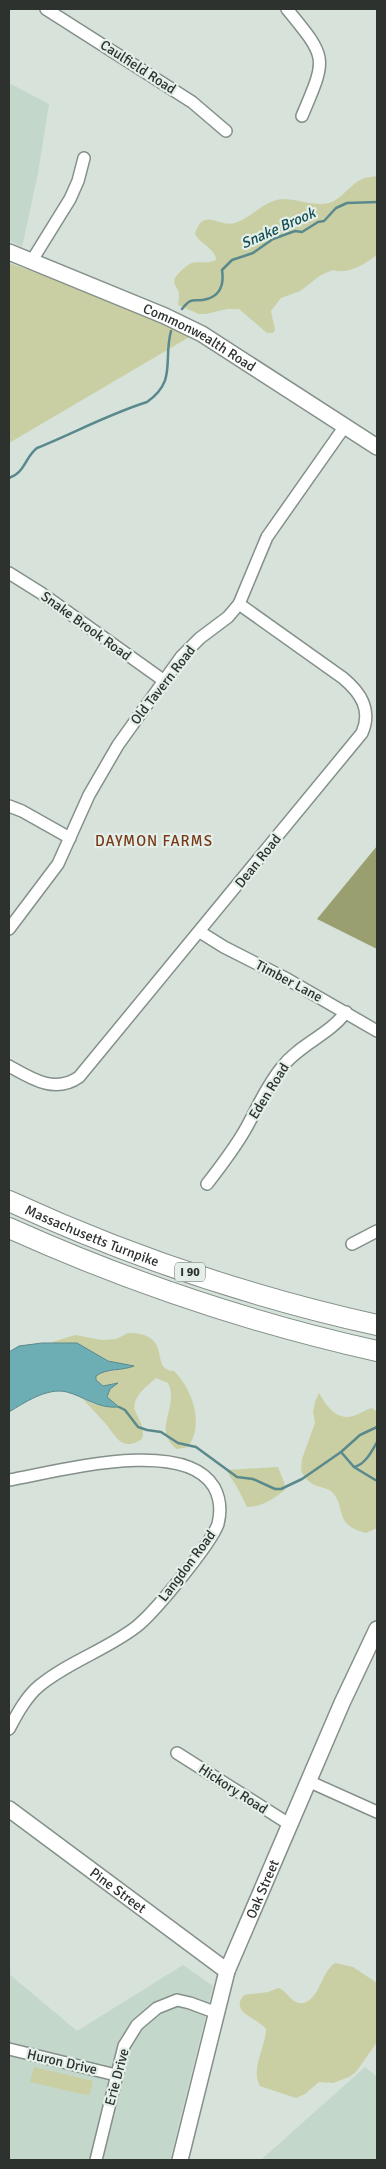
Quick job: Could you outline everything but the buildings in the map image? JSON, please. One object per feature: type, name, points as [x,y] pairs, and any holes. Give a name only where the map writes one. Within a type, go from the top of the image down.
[{"type":"highway","name":"Massachusetts Turnpike","points":[[9,1201],[79,1231],[193,1273],[294,1304],[377,1325]]},
{"type":"highway","name":"Massachusetts Turnpike","points":[[9,1228],[121,1274],[182,1295],[299,1331],[377,1350]]},
{"type":"main road","name":"Commonwealth Road","points":[[9,252],[190,328],[240,357],[377,447]]},
{"type":"main road","name":"Oak Street","points":[[180,2160],[227,1972],[308,1781],[377,1632]]},
{"type":"main road","name":"Pine Street","points":[[9,1809],[227,1972]]},
{"type":"street","name":"Caulfield Road","points":[[46,9],[192,102],[226,131]]},
{"type":"street","points":[[287,9],[312,40],[320,58],[319,75],[302,116]]},
{"type":"street","points":[[31,262],[70,199],[78,181],[84,158]]},
{"type":"street","name":"Old Tavern Road","points":[[9,929],[50,876],[111,756],[163,680],[191,647],[228,617],[239,604],[267,538],[346,426]]},
{"type":"street","name":"Snake Brook Road","points":[[9,573],[42,593],[163,680]]},
{"type":"street","name":"Dean Road","points":[[9,1066],[38,1081],[52,1085],[66,1084],[79,1077],[349,751],[366,725],[365,705],[350,684],[239,604]]},
{"type":"street","points":[[9,806],[70,838]]},
{"type":"street","name":"Timber Lane","points":[[200,932],[224,948],[346,1012],[377,1031]]},
{"type":"street","name":"Eden Road","points":[[207,1184],[235,1146],[262,1096],[282,1067],[304,1045],[336,1024],[346,1012]]},
{"type":"street","points":[[352,1244],[377,1231]]},
{"type":"street","name":"Langdon Road","points":[[9,1480],[126,1460],[181,1464],[197,1470],[210,1481],[215,1490],[220,1512],[218,1522],[209,1540],[144,1620],[124,1635],[38,1687],[23,1705],[9,1729]]},
{"type":"street","name":"Hickory Road","points":[[177,1753],[290,1824]]},
{"type":"street","points":[[308,1781],[377,1812]]},
{"type":"street","name":"Erie Drive","points":[[96,2160],[124,2046],[130,2034],[141,2020],[157,2008],[180,2000],[216,2013]]},
{"type":"street","name":"Huron Drive","points":[[9,2049],[116,2075]]},
{"type":"shaded area","points":[[9,83],[49,104],[38,173],[22,247],[9,240]]},
{"type":"shaded area","points":[[183,1965],[213,1986],[170,2160],[9,2160],[9,1974],[77,2031]]},
{"type":"shaded area","points":[[365,2067],[377,2077],[377,2160],[261,2160]]},
{"type":"green space","points":[[377,176],[377,255],[351,270],[333,270],[321,275],[300,291],[281,298],[271,311],[275,330],[273,333],[267,333],[239,309],[199,314],[178,305],[179,293],[174,282],[177,275],[190,264],[216,260],[211,250],[195,234],[202,221],[212,220],[229,224],[235,223],[270,202],[283,199],[326,204],[336,200],[362,179]]},
{"type":"green space","points":[[9,263],[150,314],[191,336],[9,443]]},
{"type":"green space","points":[[377,846],[377,949],[317,919]]},
{"type":"green space","points":[[128,1333],[142,1335],[151,1339],[159,1352],[162,1365],[166,1369],[174,1371],[186,1387],[191,1397],[196,1418],[196,1428],[188,1447],[177,1449],[170,1442],[166,1434],[171,1401],[168,1383],[156,1378],[140,1393],[134,1408],[143,1428],[142,1439],[135,1443],[124,1443],[116,1437],[82,1398],[93,1404],[118,1406],[107,1397],[107,1392],[116,1383],[103,1386],[96,1380],[96,1375],[100,1372],[115,1371],[119,1364],[52,1342],[75,1335],[102,1340],[116,1339]]},
{"type":"green space","points":[[319,1393],[332,1411],[342,1416],[353,1416],[372,1408],[377,1412],[377,1528],[366,1533],[345,1521],[337,1499],[330,1490],[314,1485],[305,1478],[301,1471],[302,1459],[315,1423],[313,1412]]},
{"type":"green space","points":[[278,1467],[285,1490],[272,1499],[252,1507],[247,1507],[226,1470]]},
{"type":"green space","points":[[335,1963],[353,1967],[377,1983],[377,2042],[356,2072],[349,2077],[333,2083],[319,2082],[305,2094],[296,2098],[260,2086],[257,2072],[266,2029],[242,2011],[240,2001],[244,1995],[268,1992],[278,1988],[298,2003],[308,2001],[312,1998],[327,1972]]},
{"type":"green space","points":[[34,2067],[93,2081],[90,2094],[86,2095],[30,2082]]},
{"type":"water","points":[[42,1343],[77,1343],[108,1361],[134,1366],[100,1373],[96,1376],[96,1380],[103,1386],[118,1383],[110,1389],[107,1397],[119,1407],[105,1406],[74,1394],[59,1391],[36,1397],[9,1412],[9,1352],[19,1346]]},
{"type":"waterway","name":"Snake Brook","points":[[182,309],[191,301],[203,300],[216,295],[222,284],[222,270],[232,260],[253,253],[273,239],[295,231],[302,232],[318,222],[324,221],[336,208],[347,203],[377,202]]},
{"type":"waterway","name":"Snake Brook","points":[[9,478],[22,469],[37,448],[147,402],[156,394],[166,378],[171,331]]},
{"type":"waterway","points":[[119,1407],[125,1410],[138,1427],[161,1432],[178,1443],[196,1447],[237,1477],[253,1479],[275,1489],[281,1489],[302,1479],[341,1452],[360,1435],[377,1427]]},
{"type":"waterway","points":[[354,1467],[365,1461],[377,1442]]},
{"type":"waterway","points":[[341,1452],[354,1467],[377,1481]]},
{"type":"district","name":"DAYMON FARMS","points":[[154,841]]}]
